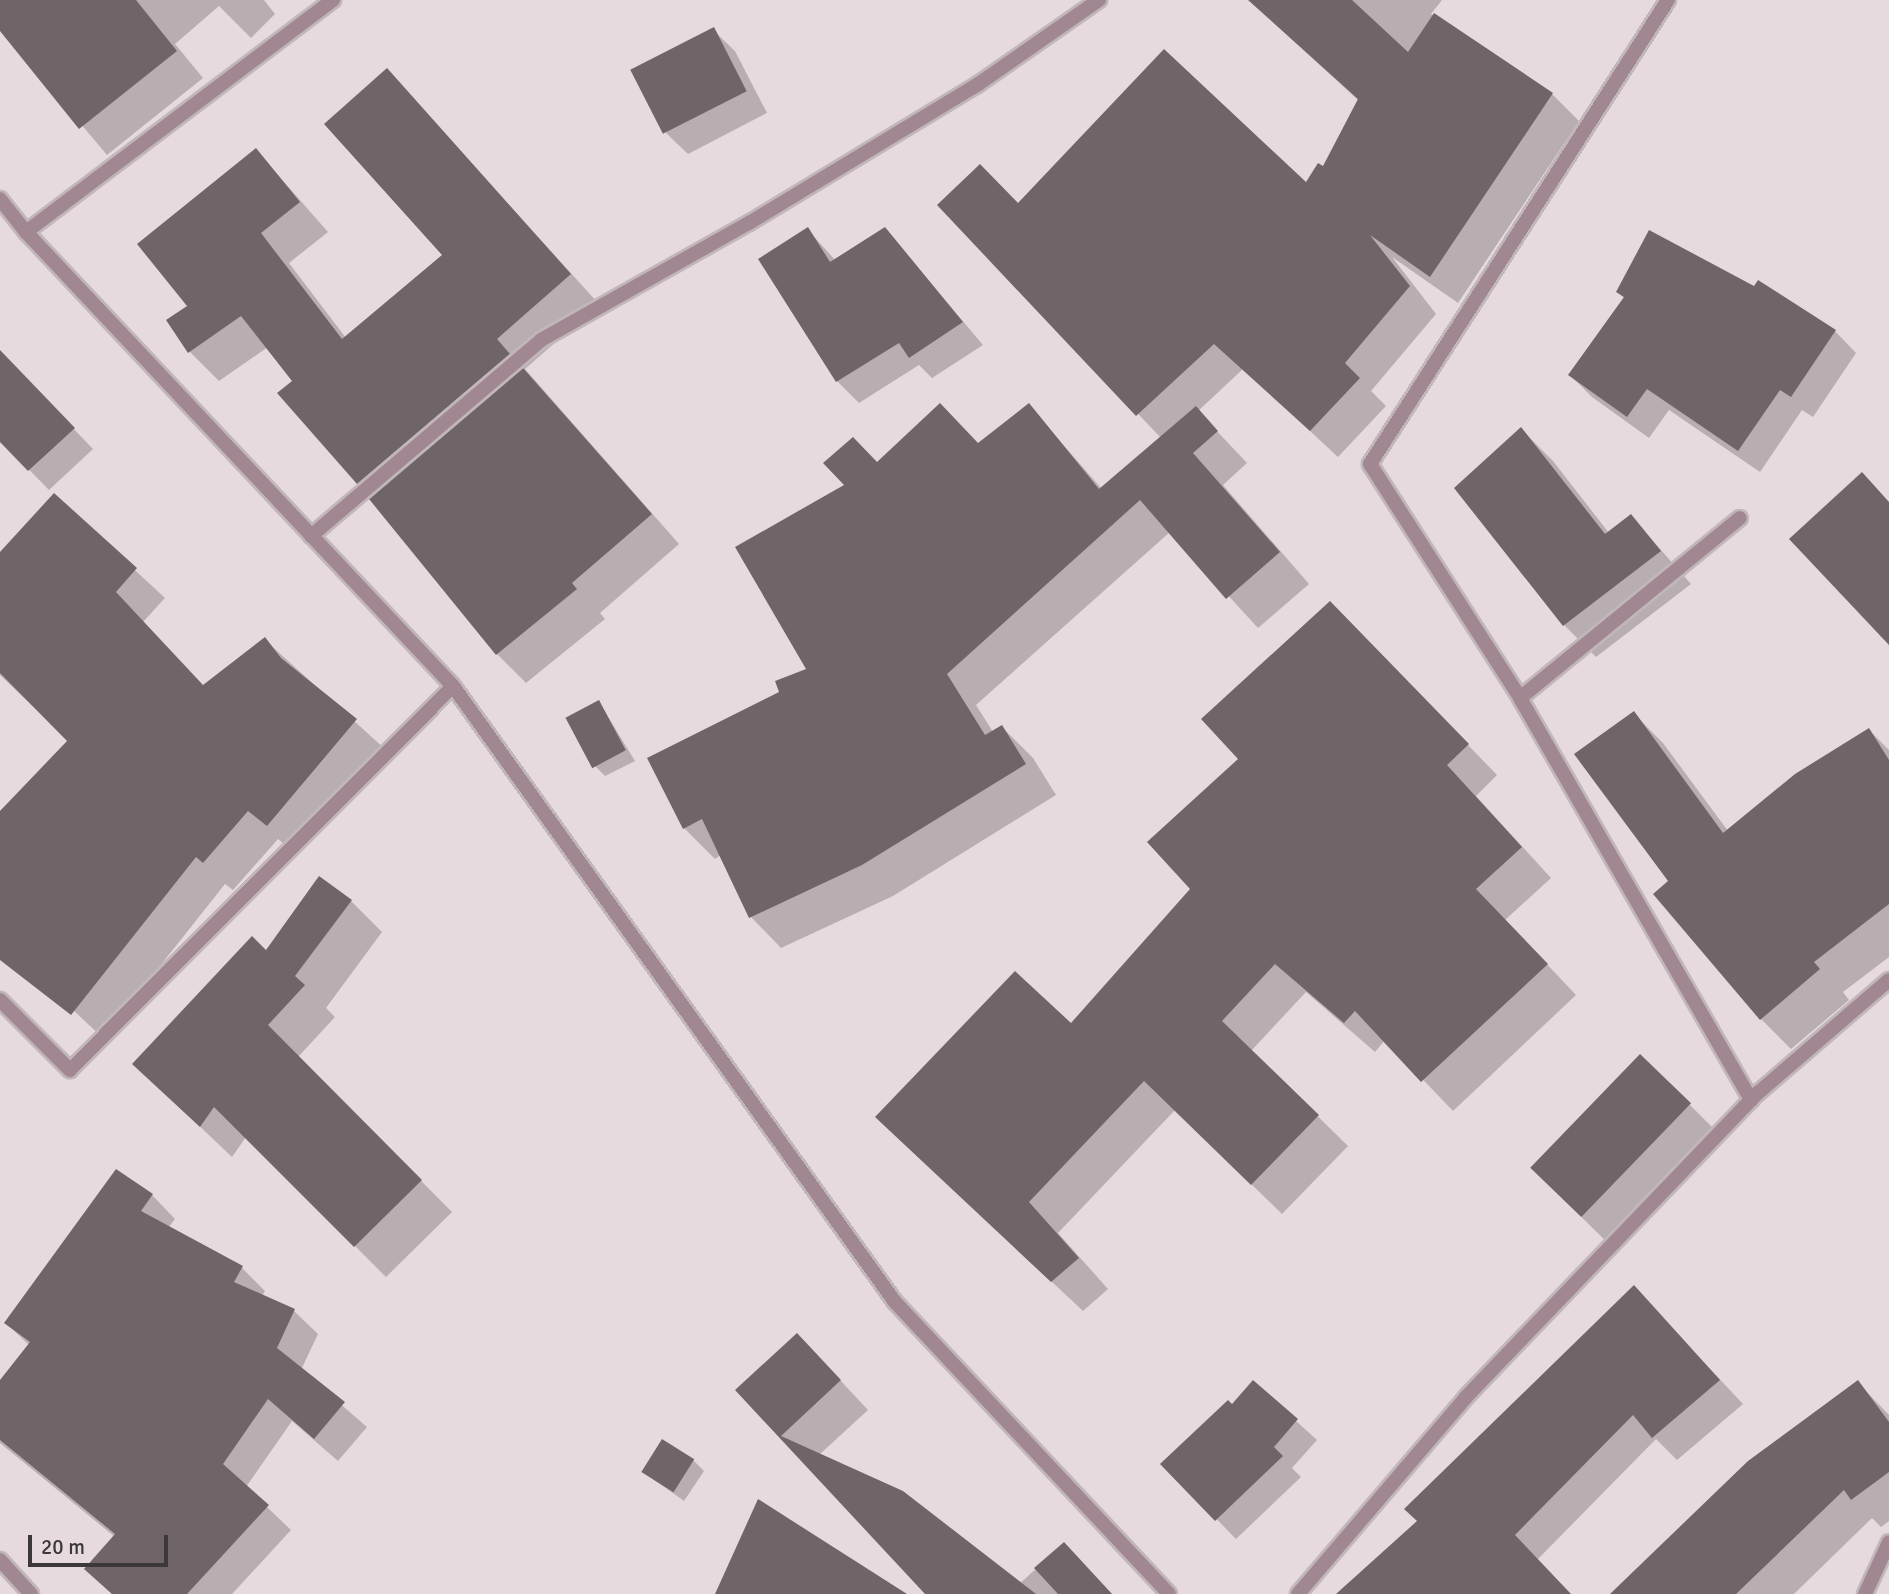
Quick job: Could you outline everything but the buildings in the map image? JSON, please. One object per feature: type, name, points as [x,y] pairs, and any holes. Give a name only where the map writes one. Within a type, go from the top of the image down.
[{"type":"street","points":[[26,232],[333,0]]},
{"type":"street","points":[[311,536],[541,340],[749,223],[920,120],[1078,18],[1099,0]]},
{"type":"street","points":[[1668,0],[1370,464],[1520,698],[1751,1100]]},
{"type":"street","points":[[0,199],[26,232],[453,686],[895,1302],[1169,1594]]},
{"type":"street","points":[[1520,698],[1740,518]]},
{"type":"street","points":[[0,1000],[70,1070],[453,686]]},
{"type":"street","points":[[1298,1594],[1466,1397],[1751,1100],[1889,980]]},
{"type":"street","points":[[1865,1594],[1889,1542]]},
{"type":"street","points":[[0,1560],[31,1594]]}]
